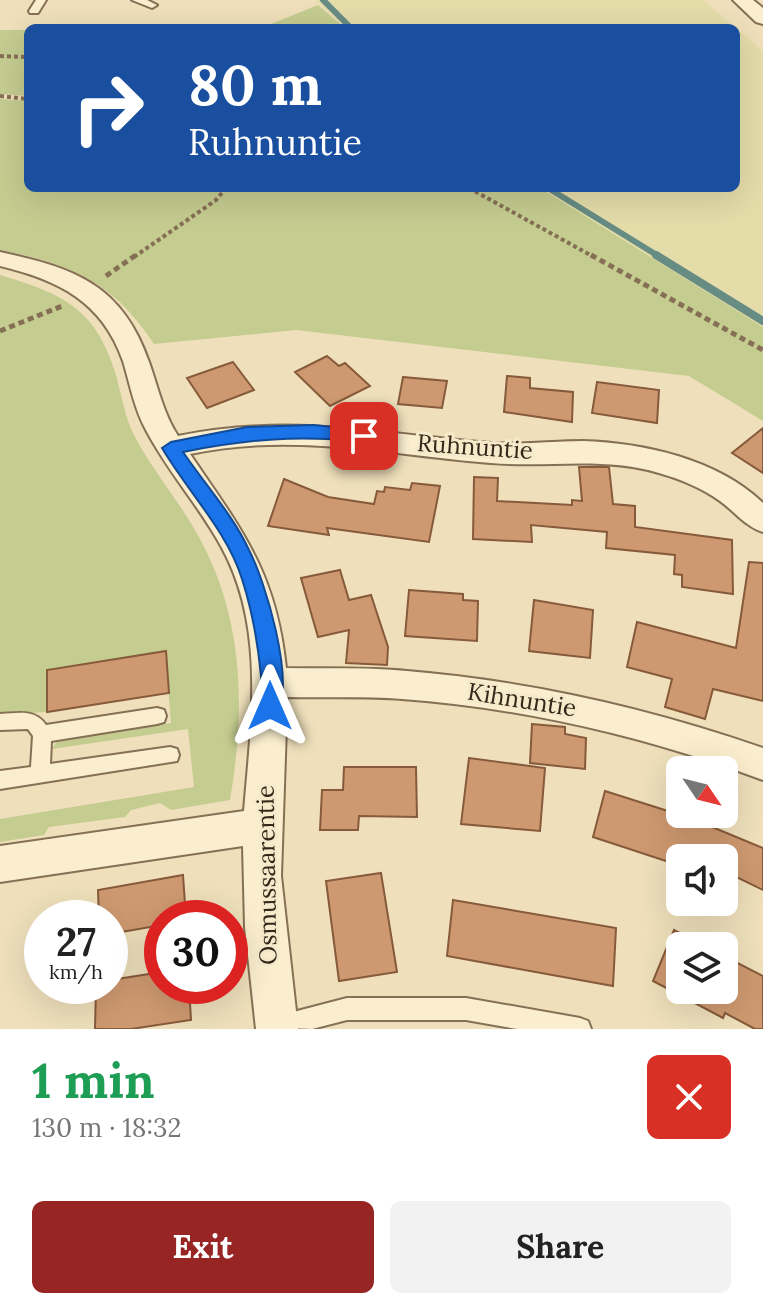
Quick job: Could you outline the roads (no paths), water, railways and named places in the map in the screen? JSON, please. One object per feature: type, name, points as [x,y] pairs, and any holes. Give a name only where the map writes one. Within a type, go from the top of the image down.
[{"type":"street","points":[[742,0],[763,18]]},
{"type":"street","name":"Osmussaarentie","points":[[0,259],[64,277],[122,325],[148,404],[171,448],[240,550],[261,613],[272,682],[262,826],[264,943],[276,1028]]},
{"type":"street","name":"Ruhnuntie","points":[[171,448],[247,433],[313,431],[495,454],[594,451],[632,456],[683,471],[726,490],[763,521]]},
{"type":"street","name":"Kihnuntie","points":[[272,682],[404,685],[518,697],[605,713],[690,736],[763,764]]},
{"type":"street","points":[[0,864],[262,826]]},
{"type":"lane","points":[[34,11],[41,0]]},
{"type":"lane","points":[[137,0],[152,5]]},
{"type":"lane","points":[[42,734],[157,716]]},
{"type":"lane","points":[[0,722],[33,721],[42,734],[40,774]]},
{"type":"lane","points":[[0,780],[170,755]]},
{"type":"lane","points":[[276,1028],[347,1009],[466,1009],[580,1029]]},
{"type":"waterway","points":[[323,0],[347,24]]},
{"type":"waterway","points":[[554,192],[660,257]]},
{"type":"waterway","points":[[656,255],[763,321]]}]
